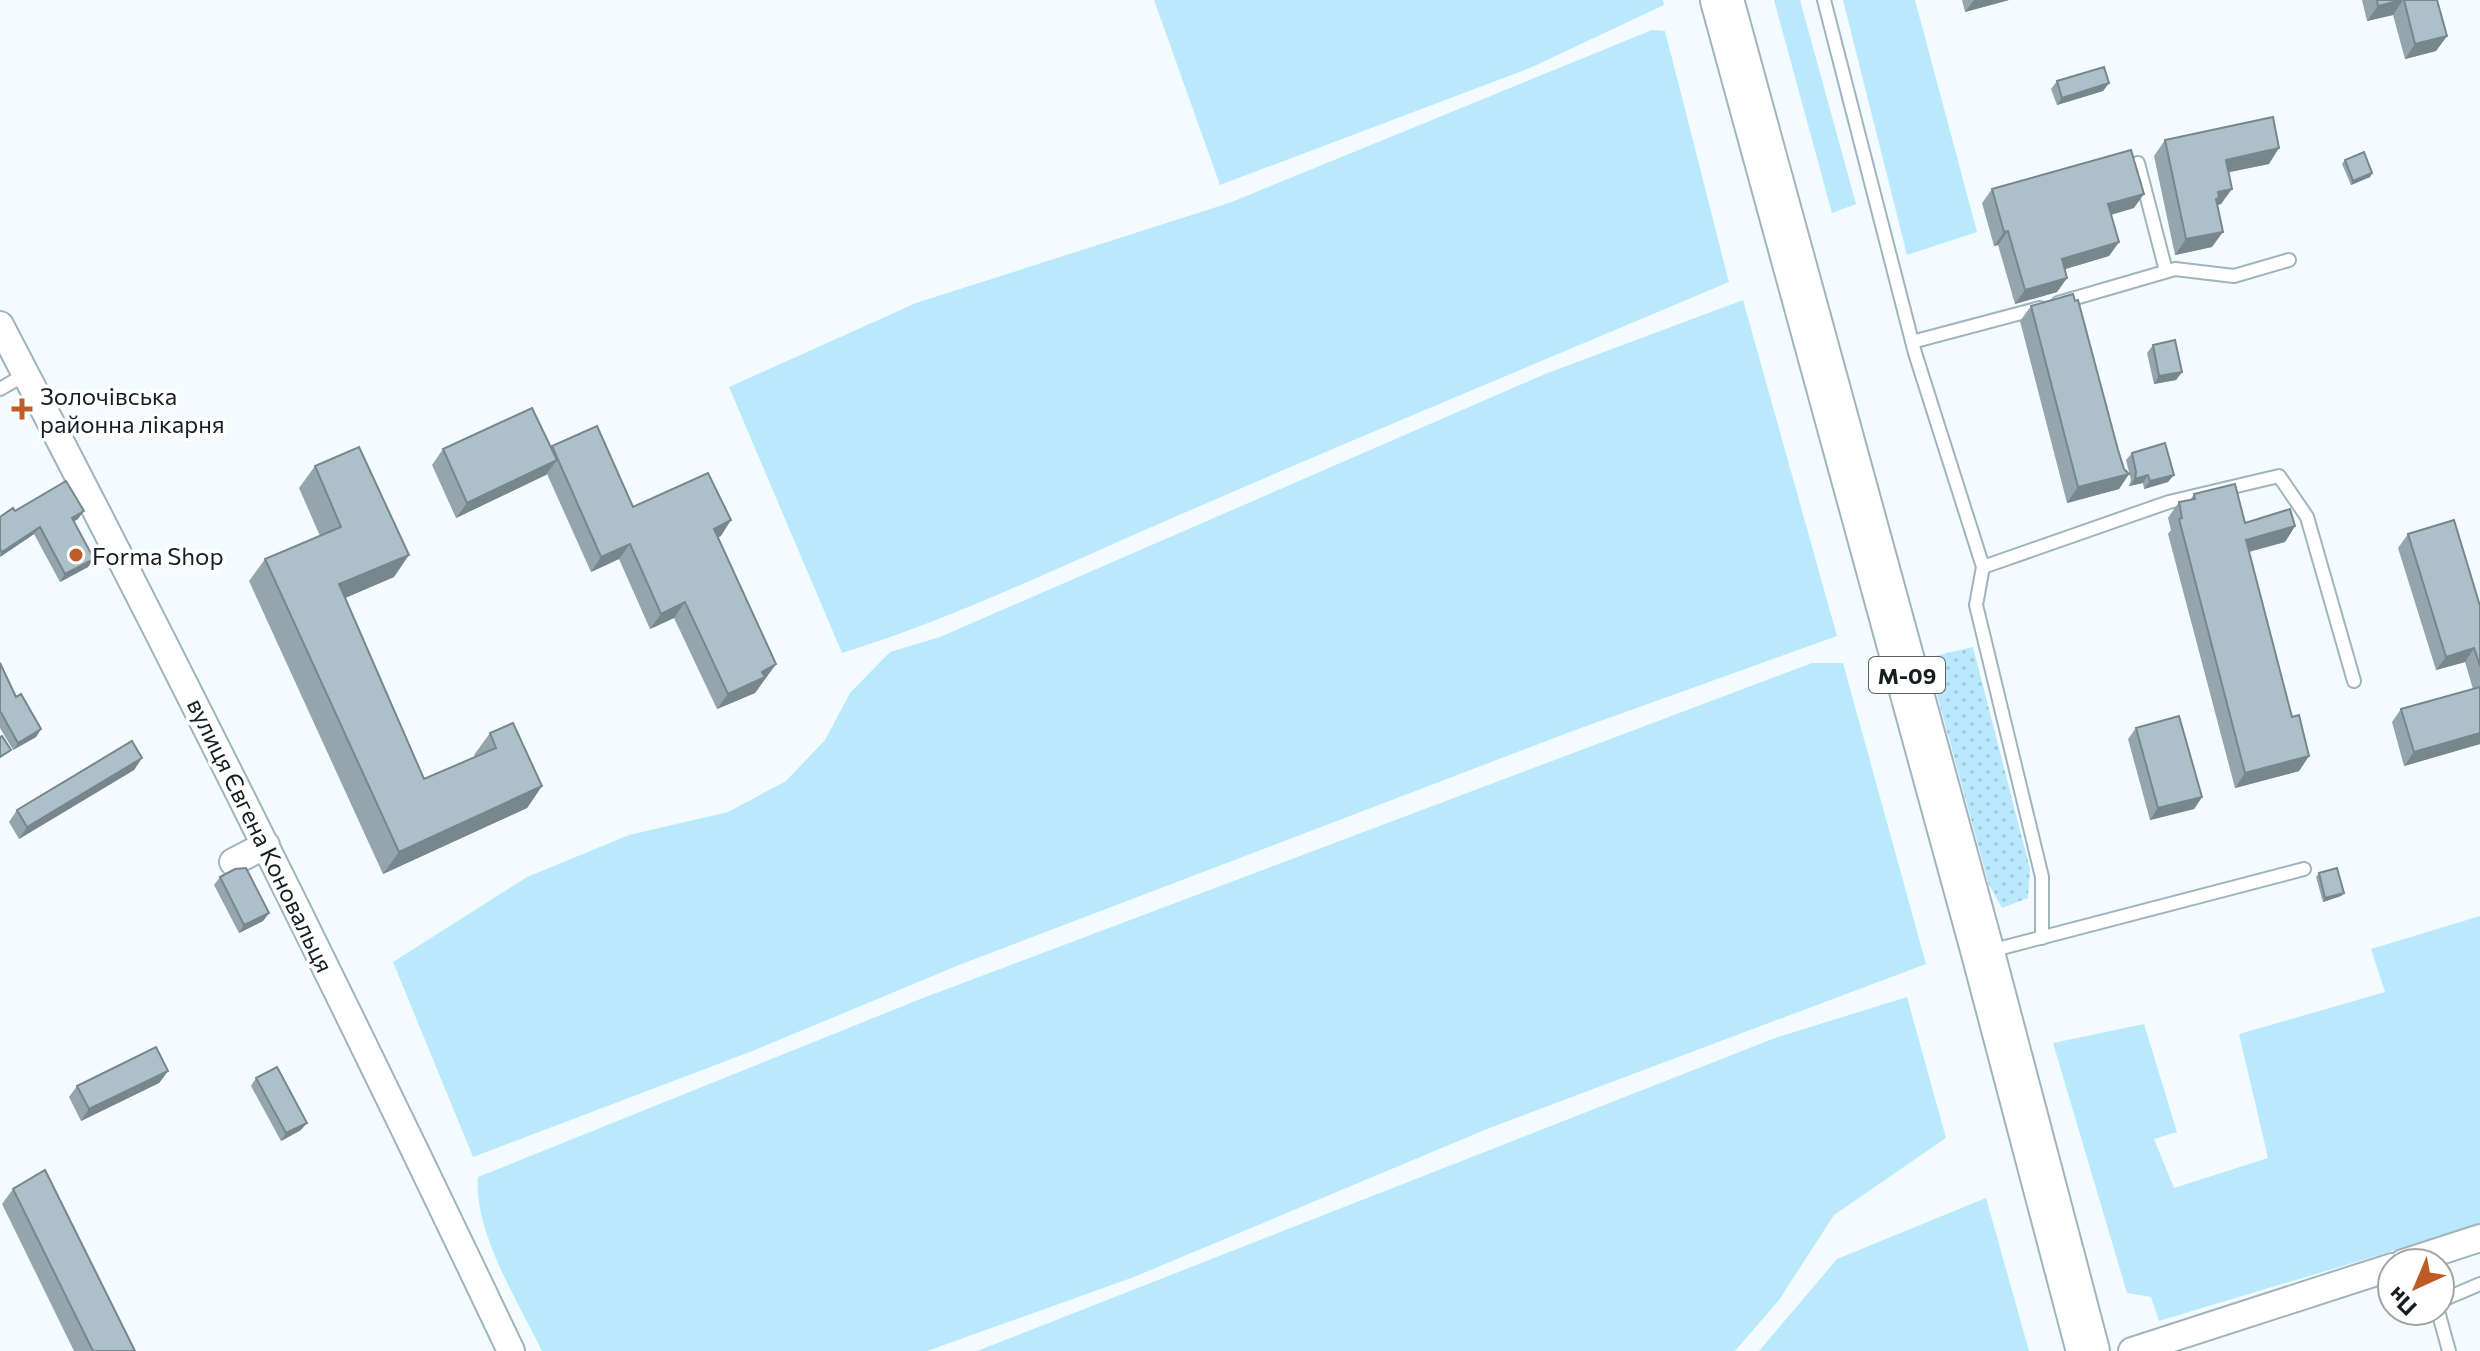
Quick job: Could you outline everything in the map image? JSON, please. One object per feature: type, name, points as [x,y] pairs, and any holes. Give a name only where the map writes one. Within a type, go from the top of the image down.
[{"type":"highway","name":"М-09","points":[[1722,0],[1983,953],[2088,1351]]},
{"type":"street","name":"вулиця Євгена Коновальця","points":[[0,325],[266,845],[511,1351]]},
{"type":"street","points":[[233,862],[266,845]]},
{"type":"street","points":[[2455,1247],[2480,1238]]},
{"type":"street","points":[[2132,1351],[2376,1272]]},
{"type":"lane","points":[[1824,0],[1912,342],[1983,567],[1976,605],[2042,877],[2042,938]]},
{"type":"lane","points":[[2138,163],[2166,271]]},
{"type":"lane","points":[[1912,342],[2175,269],[2234,276],[2289,260]]},
{"type":"lane","points":[[2075,298],[2079,313]]},
{"type":"lane","points":[[0,389],[26,374]]},
{"type":"lane","points":[[1983,567],[2169,502],[2279,476],[2307,517],[2354,681]]},
{"type":"lane","points":[[1983,953],[2304,869]]},
{"type":"lane","points":[[2456,1294],[2480,1284]]},
{"type":"lane","points":[[2442,1327],[2449,1351]]},
{"type":"shaded area","points":[[1154,0],[1663,0],[1664,5],[1530,68],[1220,185]]},
{"type":"shaded area","points":[[1774,0],[1800,0],[1856,204],[1832,213]]},
{"type":"shaded area","points":[[1843,0],[1915,0],[1977,232],[1907,255]]},
{"type":"shaded area","points":[[1652,30],[1665,31],[1729,282],[978,603],[842,653],[729,387],[916,303],[1229,203]]},
{"type":"shaded area","points":[[1743,300],[1837,636],[1578,729],[959,965],[755,1050],[473,1157],[393,962],[527,877],[629,835],[728,812],[786,781],[825,740],[850,693],[890,652],[940,637],[1545,374]]},
{"type":"shaded area","points":[[1973,647],[2030,869],[2028,898],[2002,908],[1989,885],[1927,658]]},
{"type":"shaded area","points":[[1812,663],[1843,663],[1926,964],[1487,1129],[1134,1277],[927,1351],[542,1351],[510,1289],[483,1220],[478,1198],[478,1177],[923,998]]},
{"type":"shaded area","points":[[2480,916],[2480,1223],[2406,1247],[2376,1247],[2376,1256],[2159,1321],[2151,1297],[2127,1293],[2053,1043],[2144,1024],[2177,1132],[2154,1139],[2174,1188],[2268,1158],[2239,1034],[2385,992],[2371,949]]},
{"type":"shaded area","points":[[1907,997],[1946,1138],[1834,1215],[1779,1300],[1735,1351],[977,1351],[1775,1038]]},
{"type":"shaded area","points":[[1986,1198],[2029,1351],[1759,1351],[1837,1259]]},
{"type":"building","points":[[2377,0],[2402,0],[2378,6]]},
{"type":"building","points":[[2404,0],[2437,0],[2447,36],[2415,44]]},
{"type":"building","points":[[2104,67],[2109,83],[2062,98],[2057,81]]},
{"type":"building","points":[[2273,117],[2279,148],[2226,160],[2232,189],[2218,192],[2219,198],[2216,199],[2223,232],[2186,239],[2165,140]]},
{"type":"building","points":[[2131,150],[2144,194],[2108,204],[2119,242],[2062,259],[2067,278],[2025,290],[1992,189]]},
{"type":"building","points":[[2364,152],[2372,173],[2353,181],[2345,160]]},
{"type":"building","points":[[2073,294],[2075,301],[2078,300],[2118,450],[2124,469],[2129,474],[2078,487],[2031,306]]},
{"type":"building","points":[[2175,340],[2182,372],[2159,376],[2153,345]]},
{"type":"building","points":[[532,408],[557,460],[467,503],[443,449]]},
{"type":"building","points":[[597,426],[633,507],[708,473],[731,520],[714,529],[776,664],[762,672],[765,677],[728,694],[685,602],[661,614],[630,544],[601,557],[552,446]]},
{"type":"building","points":[[2165,443],[2174,475],[2150,481],[2148,475],[2135,479],[2132,453]]},
{"type":"building","points":[[359,447],[409,555],[339,584],[424,779],[496,748],[490,733],[513,723],[542,786],[399,852],[265,559],[341,527],[315,466]]},
{"type":"building","points":[[66,481],[84,511],[72,518],[94,559],[65,574],[40,527],[2,552],[0,517]]},
{"type":"building","points":[[2235,484],[2245,523],[2290,509],[2295,526],[2246,540],[2292,717],[2299,715],[2309,756],[2245,773],[2179,519],[2182,518],[2179,502],[2195,499],[2194,494]]},
{"type":"building","points":[[2454,520],[2480,606],[2480,666],[2474,648],[2446,657],[2408,534]]},
{"type":"building","points":[[0,663],[16,697],[21,694],[41,729],[18,743],[0,711]]},
{"type":"building","points":[[2480,687],[2480,733],[2414,752],[2401,709]]},
{"type":"building","points":[[2179,716],[2202,797],[2158,808],[2136,728]]},
{"type":"building","points":[[0,737],[11,750],[0,757]]},
{"type":"building","points":[[132,741],[142,758],[27,827],[17,810]]},
{"type":"building","points":[[246,868],[269,913],[244,925],[220,877],[235,869]]},
{"type":"building","points":[[2337,868],[2344,893],[2325,898],[2319,873]]},
{"type":"building","points":[[156,1047],[168,1071],[89,1109],[77,1086]]},
{"type":"building","points":[[277,1067],[307,1123],[286,1133],[256,1078]]},
{"type":"building","points":[[45,1170],[135,1351],[93,1351],[13,1189]]},
{"type":"place","name":"Золочівська районна лікарня","points":[[22,409]]},
{"type":"place","name":"Forma Shop","points":[[76,555]]}]
